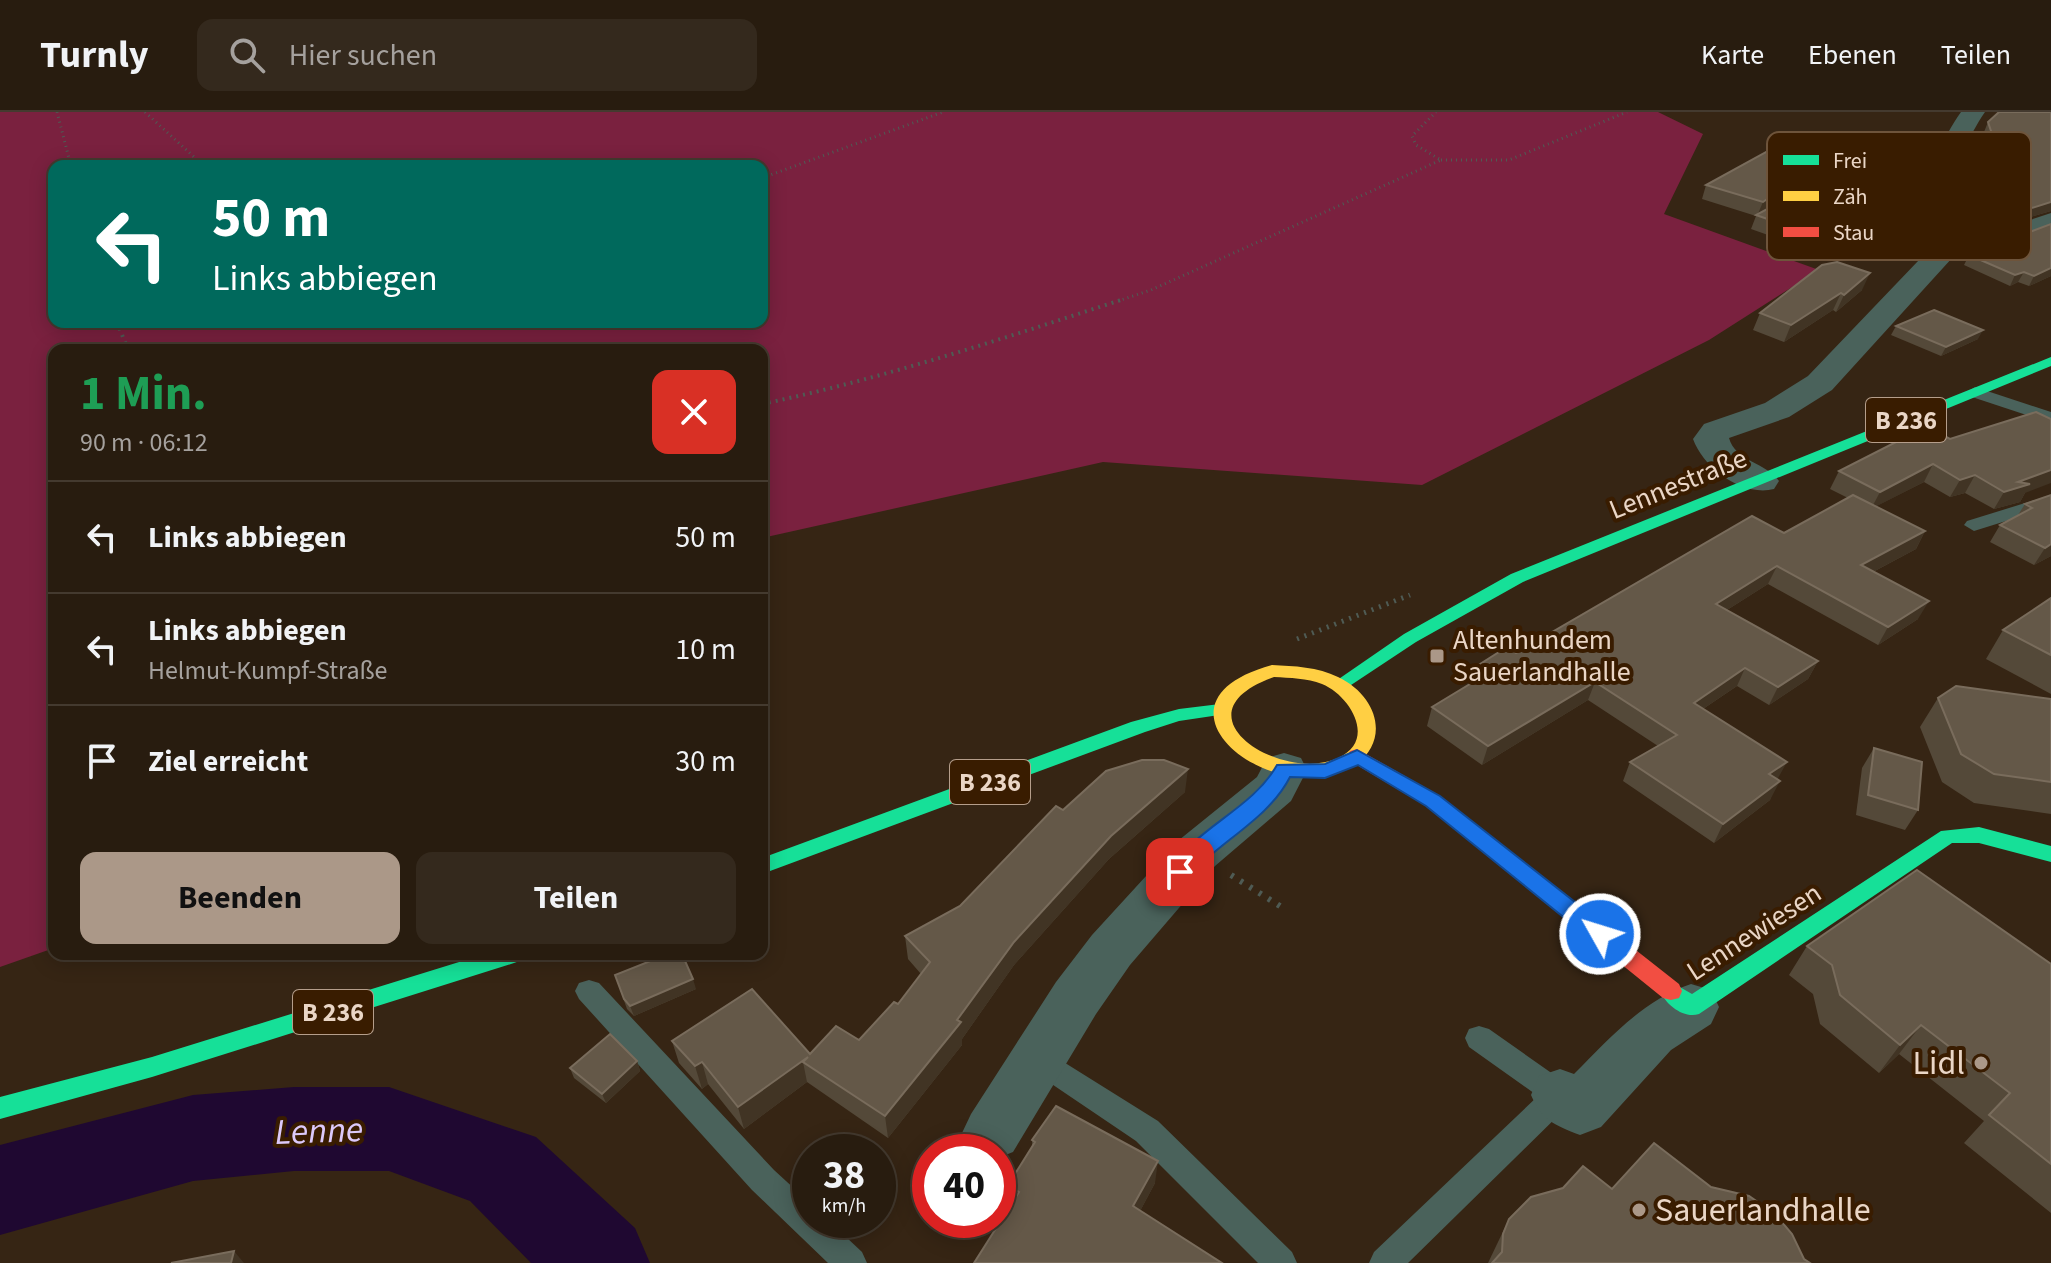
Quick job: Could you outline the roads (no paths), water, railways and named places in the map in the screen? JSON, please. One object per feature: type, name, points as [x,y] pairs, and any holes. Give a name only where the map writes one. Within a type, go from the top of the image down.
[{"type":"main road","name":"Lennestraße","points":[[1339,685],[1422,631],[1517,578],[2051,361]]},
{"type":"main road","points":[[1272,671],[1318,676],[1339,685],[1361,705],[1370,728],[1367,743],[1357,756],[1343,766],[1325,771],[1284,770],[1243,753],[1229,739],[1221,724],[1220,710],[1225,696],[1252,676],[1272,671]]},
{"type":"main road","name":"B 236","points":[[768,864],[1138,727],[1179,715],[1220,710]]},
{"type":"main road","name":"Lennewiesen","points":[[1357,756],[1433,801],[1691,1007],[1948,836],[1979,835],[2051,854]]},
{"type":"main road","name":"B 236","points":[[0,1108],[152,1067],[495,960]]},
{"type":"street","points":[[1959,132],[1973,112]]},
{"type":"street","points":[[2031,228],[2051,221]]},
{"type":"street","points":[[1761,481],[1712,448],[1711,439],[1716,431],[1777,410],[1820,383],[1935,260]]},
{"type":"street","points":[[992,1133],[1076,998],[1111,950],[1197,853],[1274,789],[1284,770]]},
{"type":"street","points":[[1560,1095],[1580,1108],[1651,1033],[1691,1007]]},
{"type":"lane","points":[[1975,392],[2051,418]]},
{"type":"lane","points":[[1974,525],[2051,501]]},
{"type":"lane","points":[[589,991],[763,1180],[851,1263]]},
{"type":"lane","points":[[1385,1263],[1560,1095],[1479,1038]]},
{"type":"lane","points":[[1038,1059],[1147,1131],[1281,1263]]},
{"type":"waterway","name":"Lenne","points":[[0,1190],[193,1138],[294,1129],[389,1129],[502,1168],[600,1263]]},
{"type":"place","name":"Altenhundem Sauerlandhalle","points":[[1437,656]]},
{"type":"place","name":"Lidl","points":[[1981,1063]]},
{"type":"place","name":"Sauerlandhalle","points":[[1639,1210]]}]
